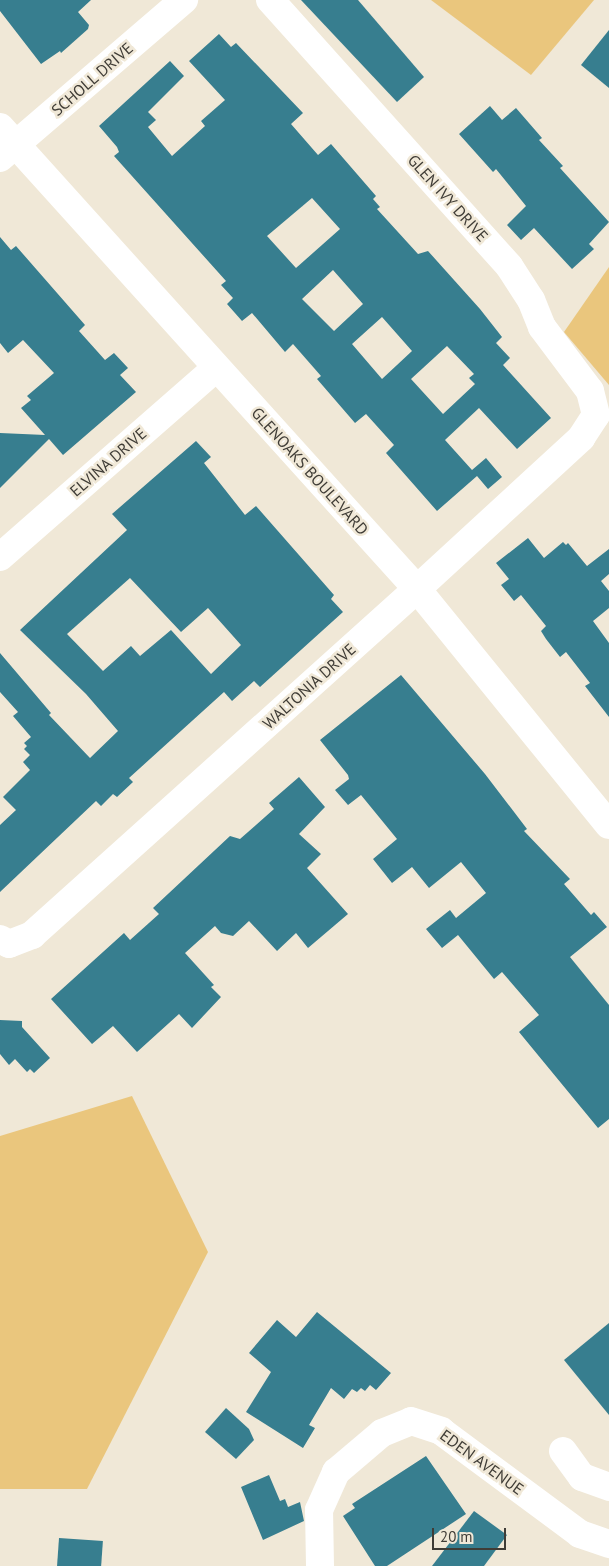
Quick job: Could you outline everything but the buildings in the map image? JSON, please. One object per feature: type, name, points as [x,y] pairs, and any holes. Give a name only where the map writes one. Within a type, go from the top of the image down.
[{"type":"street","name":"SCHOLL DRIVE","points":[[5,144],[184,0]]},
{"type":"street","name":"GLEN IVY DRIVE","points":[[270,0],[510,266],[531,300],[542,327],[590,392],[596,415]]},
{"type":"street","name":"GLENOAKS BOULEVARD","points":[[5,144],[216,368],[417,589],[609,824]]},
{"type":"street","name":"ELVINA DRIVE","points":[[0,557],[216,368]]},
{"type":"street","name":"WALTONIA DRIVE","points":[[5,942],[32,934],[417,589],[581,438],[596,415]]},
{"type":"street","name":"EDEN AVENUE","points":[[320,1566],[320,1510],[336,1472],[382,1433],[411,1422],[441,1432],[580,1534],[609,1544]]},
{"type":"street","points":[[563,1451],[582,1477],[609,1487]]},
{"type":"shaded area","points":[[431,0],[594,0],[531,75]]},
{"type":"shaded area","points":[[609,267],[609,385],[564,332]]},
{"type":"shaded area","points":[[132,1096],[208,1252],[87,1489],[0,1489],[0,1136]]}]
